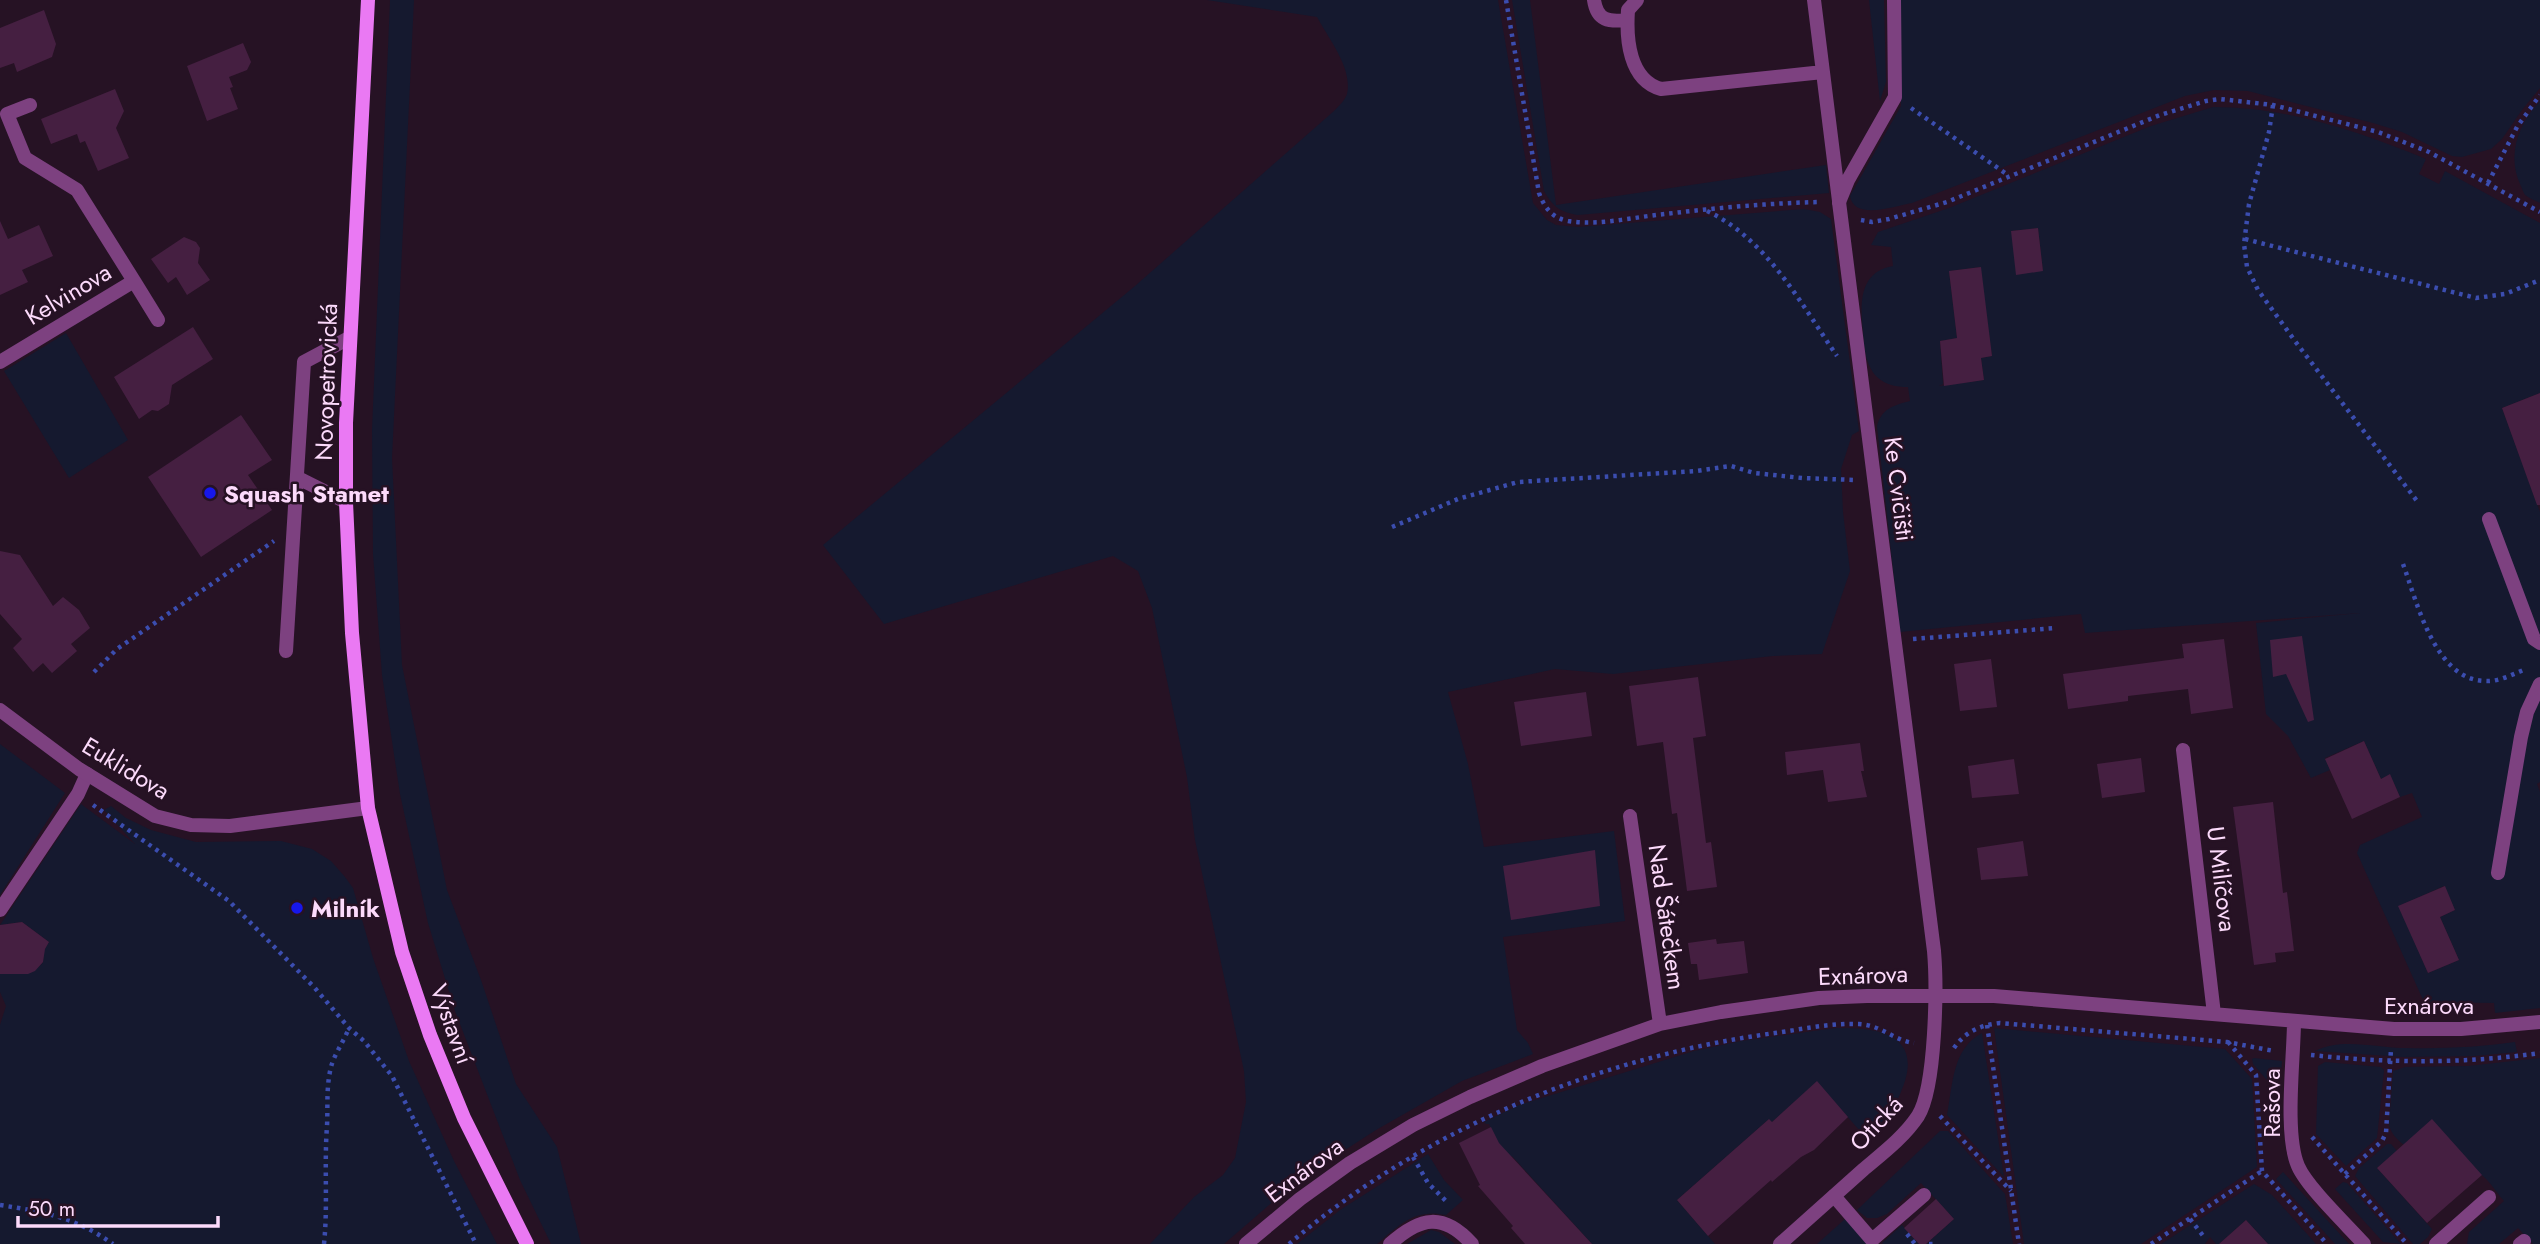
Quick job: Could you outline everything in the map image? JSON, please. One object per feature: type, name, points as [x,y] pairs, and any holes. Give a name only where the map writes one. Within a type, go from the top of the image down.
[{"type":"main road","name":"Novopetrovická","points":[[368,0],[346,423],[346,502],[352,633],[368,807]]},
{"type":"main road","name":"Výstavní","points":[[368,807],[402,952],[430,1035],[464,1118],[527,1244]]},
{"type":"street","points":[[1594,0],[1596,10],[1602,18],[1611,22],[1627,20]]},
{"type":"street","points":[[1637,0],[1628,10],[1627,20],[1633,64],[1640,78],[1649,86],[1661,89],[1823,72]]},
{"type":"street","name":"Ke Cvičišti","points":[[1814,0],[1934,951],[1936,996]]},
{"type":"street","points":[[1839,202],[1848,180],[1895,97],[1894,0]]},
{"type":"street","name":"Kelvinova","points":[[0,362],[134,281],[76,190],[25,158],[7,114],[30,105]]},
{"type":"street","points":[[134,281],[158,320]]},
{"type":"street","points":[[286,652],[304,362],[349,338]]},
{"type":"street","points":[[298,478],[346,502]]},
{"type":"street","points":[[2489,519],[2534,639],[2540,643]]},
{"type":"street","points":[[2498,873],[2521,737],[2527,712],[2540,684]]},
{"type":"street","name":"Euklidova","points":[[0,710],[87,774],[155,816],[191,825],[230,826],[368,807]]},
{"type":"street","name":"U Milíčova","points":[[2183,750],[2214,1014]]},
{"type":"street","points":[[0,910],[78,794],[87,774]]},
{"type":"street","name":"Nad Šátečkem","points":[[1630,816],[1660,1024]]},
{"type":"street","name":"Otická","points":[[1780,1244],[1898,1139],[1918,1115],[1923,1104],[1933,1045],[1936,996]]},
{"type":"street","name":"Exnárova","points":[[1246,1244],[1300,1199],[1350,1163],[1413,1125],[1470,1097],[1542,1066],[1660,1024],[1774,1003],[1819,998],[1994,996],[2416,1030],[2540,1022]]},
{"type":"street","name":"Rašova","points":[[2294,1020],[2291,1125],[2298,1166],[2306,1179],[2364,1244]]},
{"type":"street","points":[[1833,1196],[1872,1240],[1924,1195]]},
{"type":"street","points":[[2445,1241],[2489,1197]]},
{"type":"street","points":[[1390,1244],[1416,1224],[1437,1221],[1455,1229],[1472,1244]]},
{"type":"path","points":[[1506,0],[1539,193],[1548,210],[1566,221],[1587,222],[1704,209],[1839,202],[1847,212],[1858,219],[1872,222],[1889,219],[1947,202],[2160,115],[2206,101],[2238,100],[2273,105],[2378,132],[2429,152],[2540,212]]},
{"type":"path","points":[[2488,183],[2517,127],[2540,95]]},
{"type":"path","points":[[1895,97],[2008,176]]},
{"type":"path","points":[[2273,105],[2269,132],[2249,204],[2245,239],[2246,267],[2258,290],[2417,500]]},
{"type":"path","points":[[1704,209],[1737,227],[1757,247],[1777,270],[1848,371],[1863,386]]},
{"type":"path","points":[[2245,239],[2476,298],[2505,294],[2540,280]]},
{"type":"path","points":[[1392,527],[1458,499],[1518,482],[1696,471],[1731,466],[1754,473],[1790,477],[1875,481]]},
{"type":"path","points":[[94,671],[136,635],[295,527]]},
{"type":"path","points":[[2403,564],[2430,635],[2442,657],[2454,670],[2469,678],[2485,681],[2498,680],[2530,668]]},
{"type":"path","points":[[1895,640],[2056,628]]},
{"type":"path","points":[[110,817],[229,901],[314,987],[349,1028],[365,1041],[392,1076],[476,1244]]},
{"type":"path","points":[[1289,1244],[1333,1209],[1413,1157],[1447,1136],[1512,1105],[1630,1065],[1693,1047],[1741,1038],[1852,1024],[1883,1029],[1909,1042],[1954,1048],[1969,1032],[2000,1023],[2227,1042],[2294,1053],[2390,1062],[2430,1063],[2540,1053]]},
{"type":"path","points":[[1987,1025],[2019,1244]]},
{"type":"path","points":[[324,1244],[328,1211],[324,1148],[328,1087],[333,1059],[342,1047],[349,1028]]},
{"type":"path","points":[[1909,1042],[1912,1049]]},
{"type":"path","points":[[2227,1042],[2256,1075],[2262,1171],[2327,1244]]},
{"type":"path","points":[[2345,1174],[2384,1137],[2390,1062]]},
{"type":"path","points":[[1940,1115],[2011,1192]]},
{"type":"path","points":[[2310,1134],[2407,1244]]},
{"type":"path","points":[[1413,1157],[1427,1183],[1451,1207]]},
{"type":"path","points":[[2151,1244],[2262,1171]]},
{"type":"path","points":[[0,1205],[62,1216],[113,1244]]},
{"type":"path","points":[[2190,1219],[2204,1237]]},
{"type":"shaded area","points":[[390,0],[414,0],[392,458],[402,665],[447,890],[516,1084],[557,1147],[581,1244],[551,1244],[520,1180],[455,1011],[428,923],[400,794],[382,675],[373,554],[372,430]]},
{"type":"shaded area","points":[[1207,0],[1498,0],[1533,203],[1547,220],[1556,225],[1578,227],[1804,209],[1820,212],[1831,219],[1859,431],[1852,435],[1841,469],[1850,571],[1822,654],[1773,656],[1613,674],[1555,669],[1448,692],[1468,764],[1484,847],[1614,831],[1625,921],[1503,937],[1517,1030],[1533,1054],[1462,1081],[1376,1130],[1297,1181],[1224,1244],[1150,1244],[1194,1197],[1223,1175],[1235,1158],[1246,1102],[1244,1071],[1195,840],[1187,777],[1152,608],[1138,571],[1113,556],[884,624],[823,545],[1135,286],[1343,101],[1348,84],[1343,64],[1317,17]]},
{"type":"shaded area","points":[[1512,0],[1530,0],[1556,205],[1826,165],[1829,193],[1578,215],[1558,208],[1544,191]]},
{"type":"shaded area","points":[[1869,0],[1884,0],[1886,82],[1880,101]]},
{"type":"shaded area","points":[[1901,0],[2540,0],[2540,88],[2502,139],[2491,149],[2462,157],[2452,156],[2402,132],[2373,123],[2248,91],[2214,90],[2185,96],[1912,203],[1867,210],[1853,204],[1850,196],[1901,106]]},
{"type":"shaded area","points":[[2540,101],[2540,203],[2525,195],[2516,173],[2515,151],[2526,120]]},
{"type":"shaded area","points":[[2213,107],[2268,111],[2322,122],[2426,159],[2419,174],[2439,184],[2445,171],[2540,223],[2540,393],[2502,408],[2540,512],[2540,782],[2537,784],[2540,792],[2540,1008],[2495,1013],[2494,1003],[2424,1002],[2357,853],[2360,845],[2422,817],[2412,793],[2400,797],[2390,775],[2381,779],[2364,741],[2325,758],[2330,770],[2311,778],[2288,736],[2266,714],[2256,623],[2360,613],[2085,633],[2081,614],[1900,632],[1877,426],[1882,415],[1889,409],[1910,401],[1908,387],[1891,385],[1880,380],[1870,367],[1866,355],[1862,310],[1864,290],[1874,275],[1893,266],[1891,247],[1871,245],[1878,232],[1949,208],[2151,126]],"holes":[[[2038,228],[2043,271],[2011,231]],[[1980,267],[1992,356],[1981,358],[1984,380],[1939,386],[1943,384],[1940,341],[1957,338],[1949,271]],[[2444,886],[2455,910],[2440,917],[2459,960],[2428,973],[2399,906]]]},
{"type":"shaded area","points":[[66,333],[128,440],[69,478],[4,371]]},
{"type":"shaded area","points":[[0,744],[65,793],[0,895]]},
{"type":"shaded area","points":[[81,804],[135,844],[104,810],[111,806],[126,818],[151,830],[196,842],[281,841],[312,849],[331,861],[353,888],[373,958],[409,1061],[454,1161],[497,1244],[0,1244],[0,1025],[6,1006],[0,992],[0,969],[23,973],[34,970],[43,962],[44,948],[49,942],[22,922],[0,925]]},
{"type":"shaded area","points":[[1835,1028],[1877,1031],[1899,1042],[1905,1051],[1908,1064],[1905,1081],[1896,1102],[1873,1131],[1868,1125],[1860,1131],[1817,1082],[1772,1122],[1768,1120],[1677,1200],[1715,1244],[1592,1244],[1512,1156],[1507,1160],[1489,1124],[1484,1122],[1519,1105],[1694,1051],[1741,1041]]},
{"type":"shaded area","points":[[1994,1028],[2225,1049],[2252,1079],[2257,1167],[2141,1244],[2024,1244]]},
{"type":"shaded area","points":[[1982,1033],[2004,1177],[1947,1115],[1959,1058],[1972,1040]]},
{"type":"shaded area","points":[[2515,1042],[2517,1052],[2475,1056],[2403,1057],[2315,1051],[2348,1044],[2434,1048]]},
{"type":"shaded area","points":[[2254,1058],[2282,1061],[2281,1073],[2271,1085],[2253,1064]]},
{"type":"shaded area","points":[[2540,1058],[2540,1244],[2533,1244],[2518,1228],[2499,1244],[2467,1244],[2469,1232],[2504,1201],[2483,1176],[2460,1165],[2417,1152],[2395,1136],[2389,1125],[2393,1071],[2405,1067],[2468,1066]]},
{"type":"shaded area","points":[[2325,1062],[2381,1067],[2384,1070],[2377,1138],[2346,1166],[2316,1134],[2318,1066]]},
{"type":"shaded area","points":[[1940,1131],[1948,1131],[2005,1194],[2013,1244],[1926,1244],[1954,1219],[1921,1183],[1887,1214],[1867,1218],[1857,1210]]},
{"type":"shaded area","points":[[2387,1144],[2391,1144],[2397,1151],[2377,1168],[2432,1229],[2420,1244],[2413,1244],[2355,1176],[2359,1168]]},
{"type":"shaded area","points":[[1428,1154],[1444,1180],[1463,1200],[1446,1215],[1435,1213],[1416,1216],[1377,1244],[1297,1244],[1340,1210]]},
{"type":"shaded area","points":[[2283,1172],[2349,1244],[2335,1244],[2276,1179]]},
{"type":"shaded area","points":[[2343,1182],[2347,1183],[2401,1244],[2383,1242],[2335,1189]]},
{"type":"shaded area","points":[[2254,1184],[2272,1195],[2316,1244],[2268,1244],[2246,1220],[2219,1244],[2210,1237],[2205,1244],[2161,1244]]},
{"type":"shaded area","points":[[1845,1219],[1867,1244],[1817,1244]]},
{"type":"shaded area","points":[[1902,1225],[1919,1244],[1882,1243]]},
{"type":"shaded area","points":[[1431,1230],[1439,1232],[1455,1244],[1407,1244]]},
{"type":"building","points":[[44,10],[56,44],[52,57],[17,72],[14,63],[0,68],[0,28]]},
{"type":"building","points":[[243,43],[251,62],[247,70],[229,77],[238,109],[207,121],[187,66]]},
{"type":"building","points":[[115,89],[124,111],[116,128],[129,158],[98,171],[85,141],[80,143],[77,134],[51,144],[41,119]]},
{"type":"building","points":[[0,221],[8,239],[39,225],[53,256],[22,270],[28,282],[0,295]]},
{"type":"building","points":[[2038,228],[2043,271],[2016,275],[2011,231]]},
{"type":"building","points":[[184,237],[196,242],[200,248],[198,263],[210,280],[187,295],[176,277],[168,283],[151,259]]},
{"type":"building","points":[[1981,267],[1992,356],[1981,358],[1984,380],[1944,386],[1940,341],[1957,338],[1949,271]]},
{"type":"building","points":[[193,327],[213,359],[172,385],[169,404],[158,411],[152,410],[139,419],[114,377]]},
{"type":"building","points":[[2540,393],[2540,505],[2537,505],[2502,408]]},
{"type":"building","name":"Squash Stamet","points":[[241,415],[272,460],[248,475],[272,510],[201,557],[148,477]]},
{"type":"building","points":[[0,551],[20,555],[53,606],[63,597],[79,610],[90,628],[71,644],[77,651],[52,673],[43,663],[33,672],[13,648],[22,639],[0,614]]},
{"type":"building","points":[[2302,636],[2314,720],[2308,722],[2286,674],[2273,677],[2270,640]]},
{"type":"building","points":[[2224,639],[2233,708],[2191,714],[2188,689],[2128,696],[2128,701],[2068,709],[2063,674],[2184,658],[2182,644]]},
{"type":"building","points":[[1991,659],[1997,707],[1960,711],[1954,664]]},
{"type":"building","points":[[1698,677],[1706,736],[1693,738],[1706,843],[1711,842],[1717,887],[1687,891],[1677,813],[1672,814],[1663,742],[1637,746],[1629,686]]},
{"type":"building","points":[[1586,692],[1592,736],[1521,746],[1514,702]]},
{"type":"building","points":[[2364,741],[2381,779],[2390,774],[2400,797],[2352,819],[2325,759]]},
{"type":"building","points":[[1860,743],[1864,771],[1861,771],[1867,797],[1828,802],[1823,770],[1787,775],[1785,752]]},
{"type":"building","points":[[2141,758],[2145,792],[2102,798],[2097,764]]},
{"type":"building","points":[[2014,759],[2019,794],[1972,798],[1968,766]]},
{"type":"building","points":[[2273,802],[2283,893],[2287,892],[2294,951],[2275,953],[2276,962],[2254,965],[2233,807]]},
{"type":"building","points":[[2023,841],[2028,876],[1981,880],[1977,848]]},
{"type":"building","points":[[1595,850],[1600,906],[1511,920],[1503,866]]},
{"type":"building","points":[[2445,886],[2455,910],[2440,917],[2459,960],[2428,973],[2398,906]]},
{"type":"building","points":[[22,922],[49,942],[43,962],[28,974],[0,974],[0,925]]},
{"type":"building","points":[[1716,939],[1717,944],[1744,941],[1748,973],[1699,980],[1697,964],[1691,964],[1688,943]]},
{"type":"building","points":[[1817,1081],[1848,1117],[1814,1150],[1801,1157],[1772,1182],[1771,1180],[1708,1236],[1677,1200],[1769,1119],[1772,1122]]},
{"type":"building","points":[[2432,1119],[2482,1175],[2427,1223],[2377,1168]]},
{"type":"building","points":[[1491,1127],[1499,1143],[1592,1244],[1525,1244],[1511,1228],[1513,1226],[1478,1186],[1480,1185],[1459,1143]]},
{"type":"building","points":[[1936,1199],[1954,1219],[1926,1244],[1919,1244],[1904,1228]]},
{"type":"building","points":[[2246,1220],[2268,1244],[2219,1244]]},
{"type":"place","name":"Squash Stamet","points":[[210,493]]},
{"type":"place","name":"Milník","points":[[297,908]]}]
